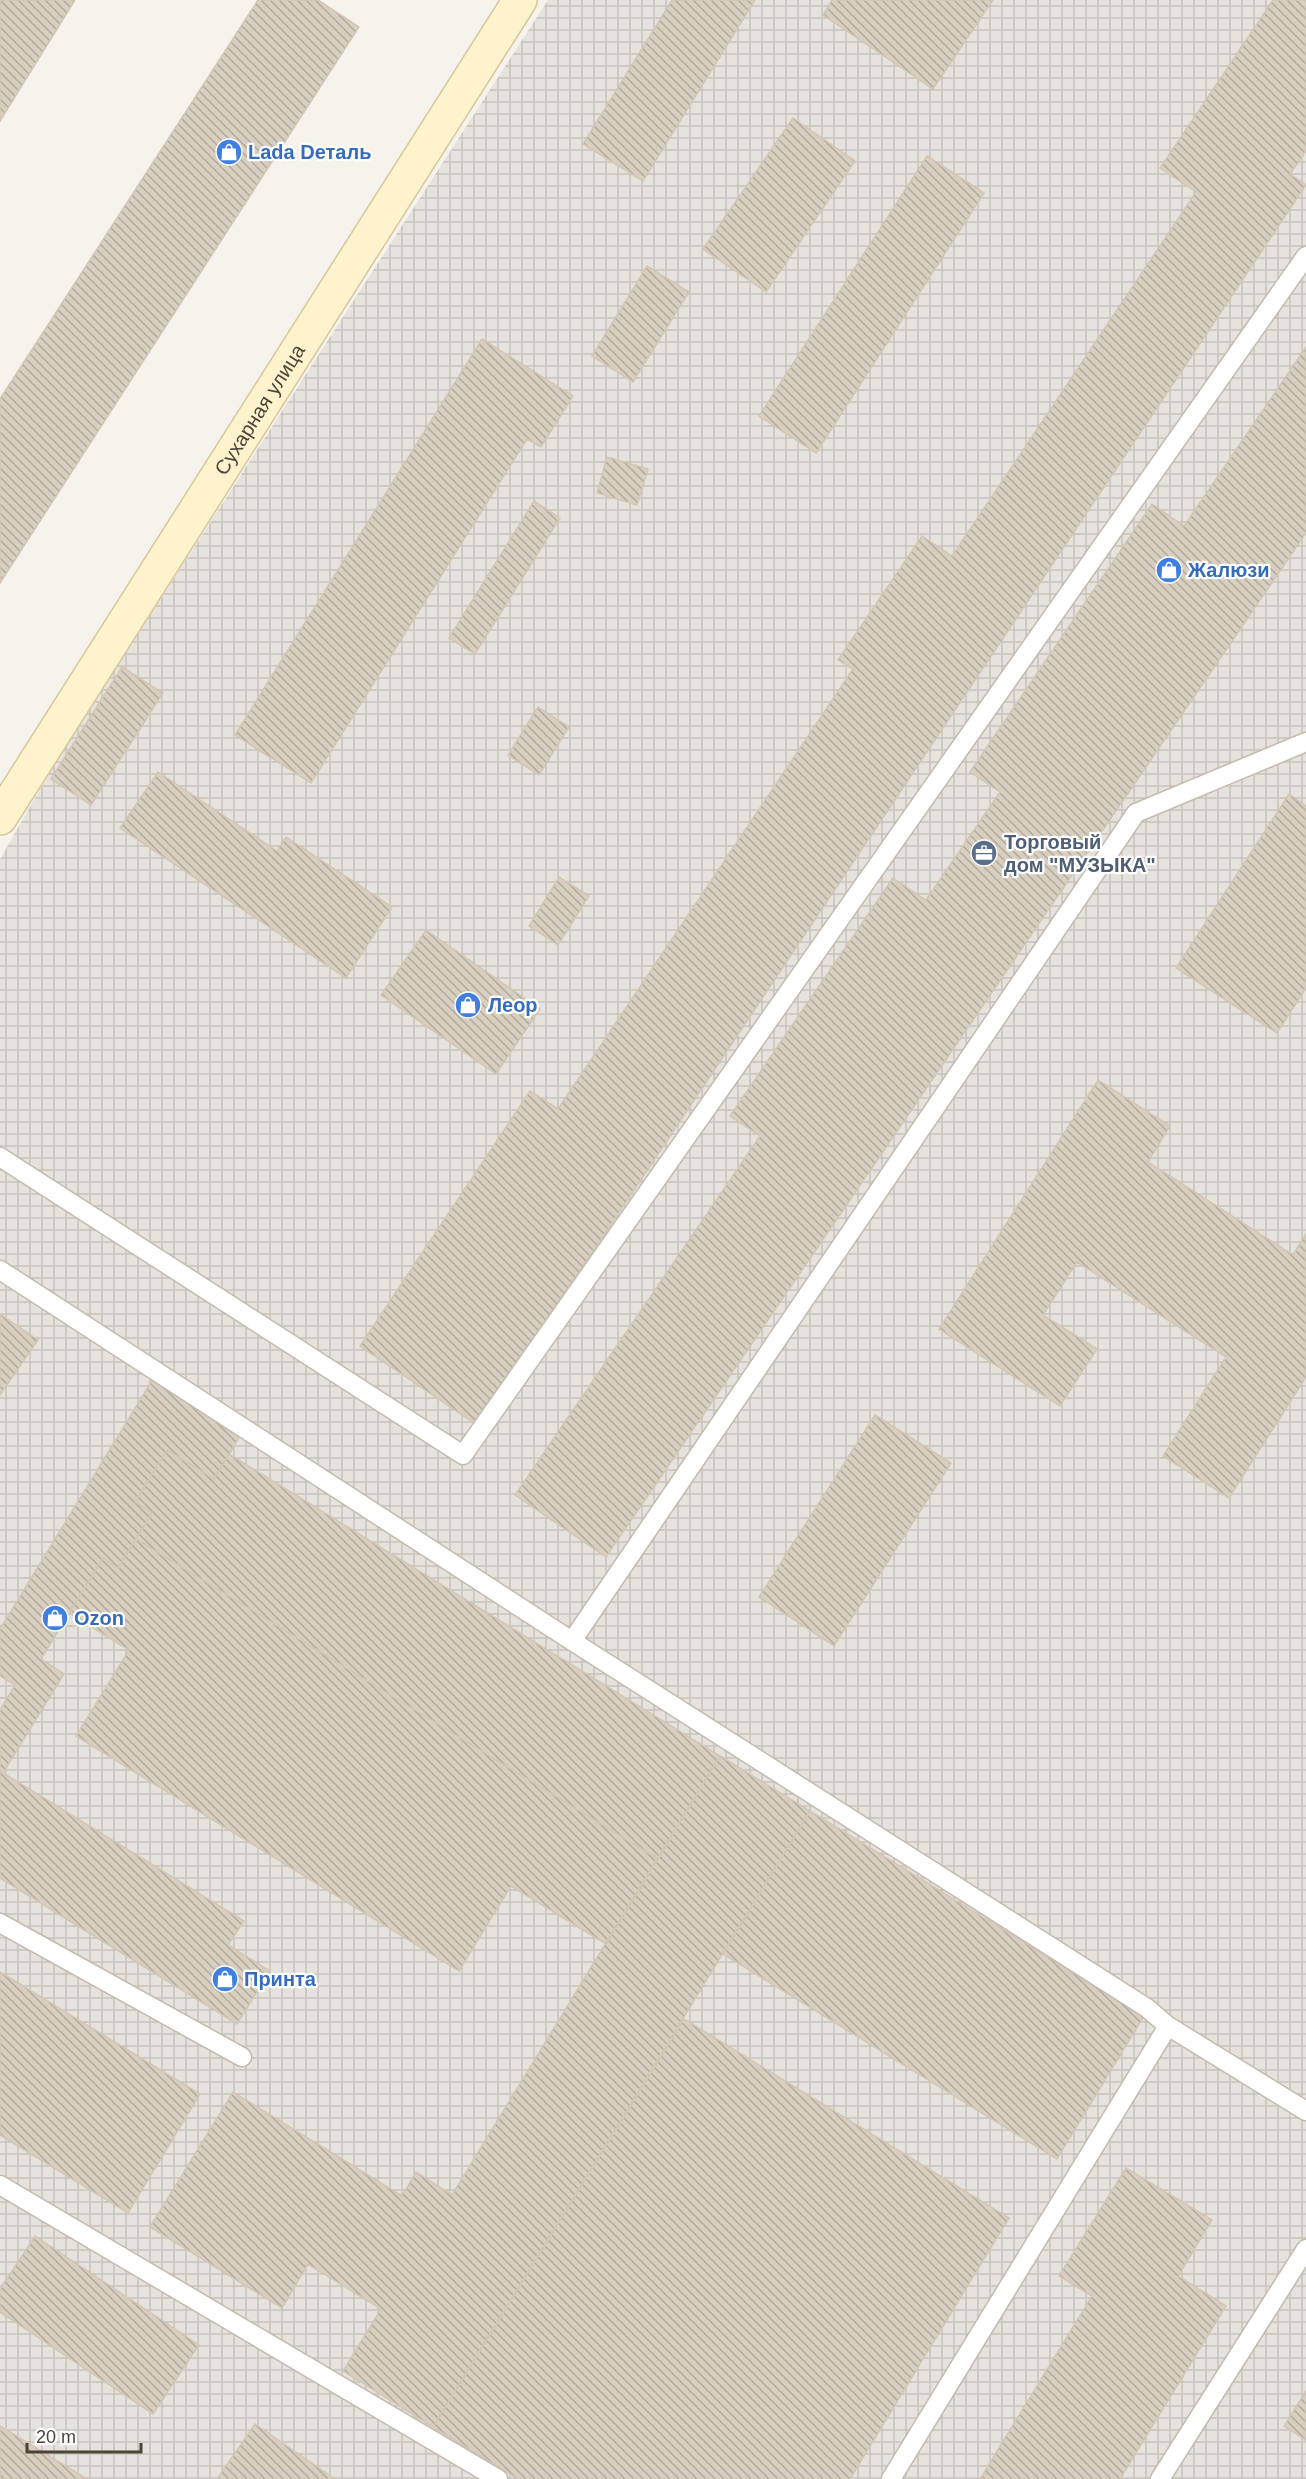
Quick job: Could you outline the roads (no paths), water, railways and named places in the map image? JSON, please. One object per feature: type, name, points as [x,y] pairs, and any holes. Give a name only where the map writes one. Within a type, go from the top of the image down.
[{"type":"street","name":"Сухарная улица","points":[[0,818],[520,0]]},
{"type":"lane","points":[[0,1157],[463,1455],[1306,256]]},
{"type":"lane","points":[[572,1641],[1136,813],[1306,742]]},
{"type":"lane","points":[[0,1270],[572,1641],[1147,2008],[1168,2026],[1306,2111]]},
{"type":"lane","points":[[0,1923],[242,2058]]},
{"type":"lane","points":[[891,2479],[1168,2026]]},
{"type":"lane","points":[[0,2185],[498,2479]]},
{"type":"lane","points":[[1161,2479],[1306,2249]]},
{"type":"place","name":"Lada Dеталь","points":[[229,152]]},
{"type":"place","name":"Жалюзи","points":[[1169,570]]},
{"type":"place","name":"Торговый дом \"МУЗЫКА\"","points":[[984,853]]},
{"type":"place","name":"Леор","points":[[468,1005]]},
{"type":"place","name":"Ozon","points":[[55,1618]]},
{"type":"place","name":"Принта","points":[[225,1979]]}]
